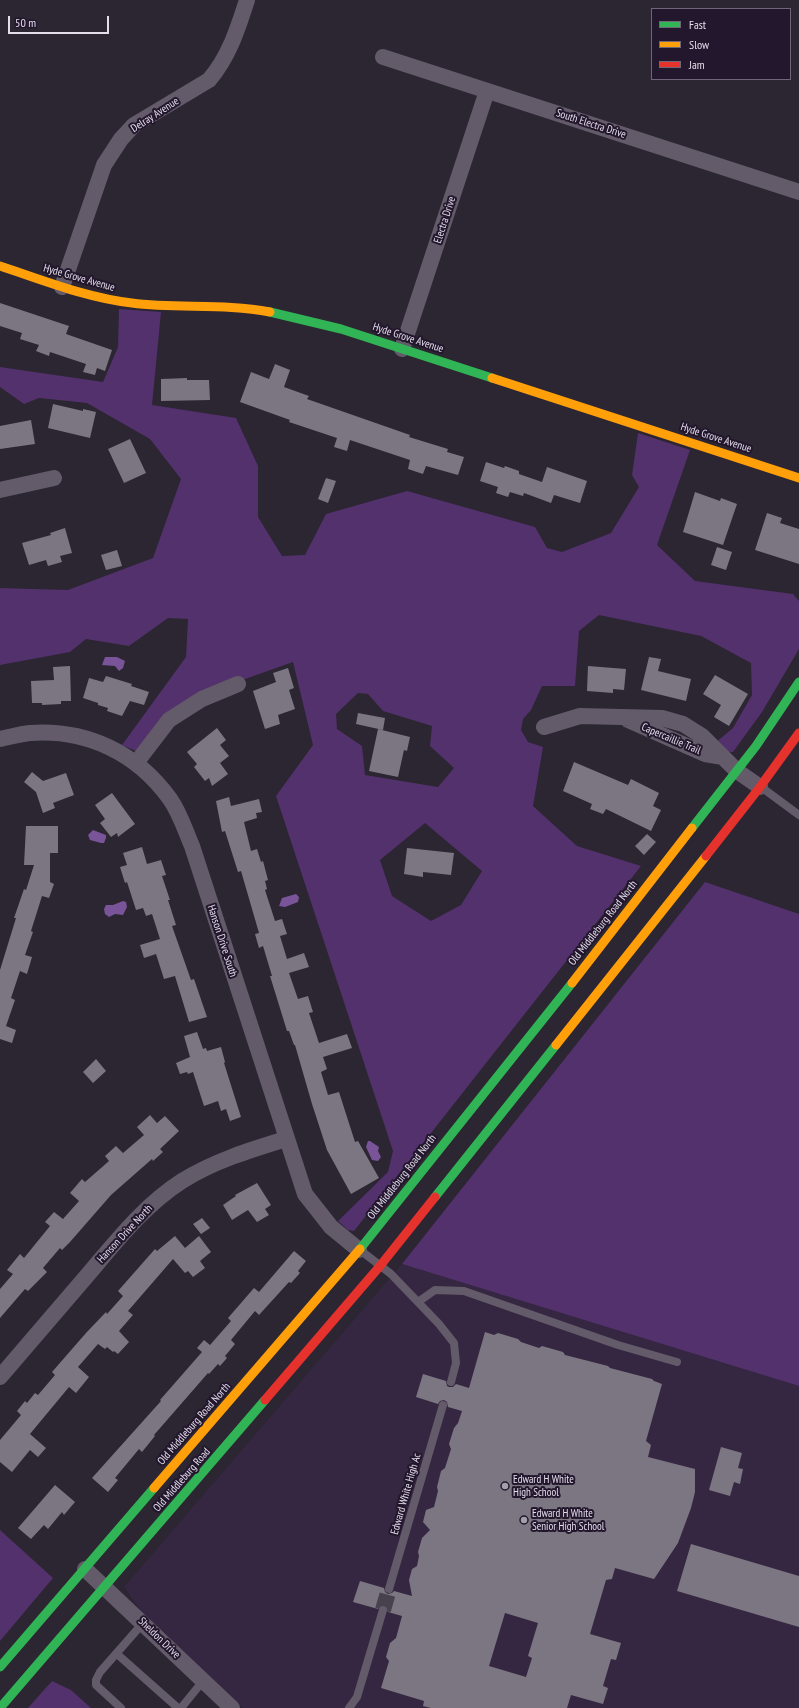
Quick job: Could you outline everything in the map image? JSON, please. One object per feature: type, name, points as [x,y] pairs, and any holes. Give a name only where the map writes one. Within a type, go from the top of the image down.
[{"type":"main road","name":"Hyde Grove Avenue","points":[[0,266],[92,296],[122,302],[151,305],[222,306],[258,309],[300,317],[799,478]]},
{"type":"main road","name":"Old Middleburg Road North","points":[[0,1667],[359,1250],[738,771],[799,682]]},
{"type":"main road","points":[[380,1266],[566,1021],[760,787],[799,733]]},
{"type":"main road","points":[[549,1010],[566,1021]]},
{"type":"main road","name":"Old Middleburg Road","points":[[0,1708],[105,1588],[380,1266]]},
{"type":"street","name":"Delray Avenue","points":[[62,287],[104,165],[111,152],[134,125],[199,88],[214,75],[227,55],[247,0]]},
{"type":"street","name":"South Electra Drive","points":[[383,57],[799,192]]},
{"type":"street","name":"Electra Drive","points":[[402,349],[488,91]]},
{"type":"street","points":[[0,490],[54,478]]},
{"type":"street","points":[[136,763],[169,720],[202,699],[238,684]]},
{"type":"street","name":"Capercaillie Trail","points":[[544,727],[580,716],[662,718],[683,724],[702,736],[738,771],[760,787]]},
{"type":"street","name":"Hanson Drive South","points":[[0,739],[28,733],[48,733],[70,735],[94,741],[118,752],[136,763],[153,779],[170,800],[189,840],[305,1194],[331,1227],[359,1250]]},
{"type":"street","name":"Hanson Drive North","points":[[0,1377],[124,1232],[156,1201],[181,1182],[209,1166],[243,1152],[286,1139]]},
{"type":"street","name":"Sheldon Drive","points":[[85,1569],[232,1708]]},
{"type":"lane","points":[[760,787],[799,815]]},
{"type":"lane","points":[[359,1250],[391,1274],[439,1324],[454,1343],[456,1362],[451,1382]]},
{"type":"lane","points":[[418,1302],[435,1290],[464,1291],[618,1345],[677,1362]]},
{"type":"lane","name":"Edward White High Ac","points":[[390,1589],[443,1405]]},
{"type":"lane","points":[[349,1708],[357,1697],[383,1610]]},
{"type":"lane","points":[[121,1708],[96,1685],[96,1680],[100,1672],[143,1623]]},
{"type":"lane","points":[[117,1654],[179,1708],[203,1681]]},
{"type":"shaded area","points":[[119,309],[161,312],[152,405],[236,418],[258,466],[258,517],[282,556],[305,555],[326,514],[407,491],[535,527],[547,548],[562,552],[611,533],[639,487],[632,475],[638,433],[690,450],[657,545],[695,581],[793,594],[799,601],[799,649],[762,712],[733,752],[726,752],[715,743],[733,728],[752,695],[751,663],[701,636],[599,615],[579,631],[575,686],[542,686],[531,710],[523,719],[521,730],[528,742],[543,747],[533,806],[577,846],[641,866],[354,1231],[348,1230],[338,1221],[388,1172],[393,1151],[276,796],[313,745],[293,662],[197,696],[136,751],[122,745],[186,657],[188,619],[168,618],[129,646],[86,639],[70,652],[0,665],[0,588],[68,590],[153,558],[181,479],[150,439],[87,403],[39,398],[24,404],[0,387],[0,367],[103,382],[118,347]],"holes":[[[358,693],[368,694],[383,711],[432,726],[430,746],[454,768],[438,787],[365,775],[362,746],[337,729],[336,714]],[[425,823],[482,871],[461,905],[431,921],[392,896],[380,860]]]},
{"type":"shaded area","points":[[105,657],[117,657],[125,661],[123,668],[119,671],[115,666],[102,665]]},
{"type":"shaded area","points":[[93,830],[106,835],[104,843],[90,840],[88,835]]},
{"type":"shaded area","points":[[705,882],[799,914],[799,1386],[402,1264]]},
{"type":"shaded area","points":[[296,894],[299,897],[298,902],[285,907],[279,906],[282,898]]},
{"type":"shaded area","points":[[123,901],[126,902],[127,907],[123,915],[115,914],[109,917],[105,914],[104,909],[106,905],[113,905]]},
{"type":"shaded area","points":[[368,1141],[379,1147],[378,1151],[381,1157],[378,1161],[372,1160],[366,1147]]},
{"type":"shaded area","name":"Edward H White High School","points":[[402,1264],[799,1386],[799,1708],[243,1708],[140,1610],[124,1587]]},
{"type":"shaded area","points":[[0,1530],[53,1578],[0,1641]]},
{"type":"shaded area","points":[[52,1681],[71,1690],[91,1708],[28,1708]]},
{"type":"building","points":[[0,303],[69,326],[66,334],[112,350],[105,371],[97,368],[95,375],[83,372],[86,364],[50,352],[49,356],[36,351],[39,345],[20,339],[22,333],[0,326]]},
{"type":"building","points":[[275,364],[290,370],[284,387],[309,396],[307,399],[410,435],[409,437],[448,449],[447,452],[464,457],[458,475],[426,466],[423,474],[408,469],[410,460],[350,440],[347,451],[334,447],[337,438],[289,422],[290,420],[240,402],[251,372],[269,379]]},
{"type":"building","points":[[187,378],[187,380],[209,380],[210,400],[161,401],[161,379]]},
{"type":"building","points":[[53,404],[83,411],[83,409],[96,412],[90,438],[48,428]]},
{"type":"building","points":[[31,420],[35,444],[0,449],[0,426]]},
{"type":"building","points":[[130,439],[146,473],[124,483],[108,449]]},
{"type":"building","points":[[486,462],[519,471],[519,474],[542,482],[547,467],[587,481],[580,503],[554,495],[551,503],[524,493],[523,496],[510,492],[508,497],[496,493],[498,487],[480,481]]},
{"type":"building","points":[[326,478],[336,481],[328,503],[318,499]]},
{"type":"building","points":[[695,492],[720,501],[721,498],[737,504],[723,545],[683,532]]},
{"type":"building","points":[[767,513],[782,518],[780,523],[799,529],[799,564],[755,550]]},
{"type":"building","points":[[65,528],[72,553],[60,556],[62,562],[48,566],[46,560],[29,565],[22,543],[51,535],[50,533]]},
{"type":"building","points":[[717,547],[732,552],[726,570],[711,565]]},
{"type":"building","points":[[117,550],[122,566],[106,570],[101,555]]},
{"type":"building","points":[[649,657],[661,659],[658,671],[691,679],[686,701],[641,690]]},
{"type":"building","points":[[70,666],[71,701],[61,701],[61,704],[42,705],[42,703],[32,703],[31,681],[54,680],[53,667]]},
{"type":"building","points":[[588,666],[626,669],[624,690],[613,689],[613,693],[587,691]]},
{"type":"building","points":[[288,668],[294,688],[289,690],[295,709],[278,715],[280,724],[265,729],[253,691],[276,682],[273,673]]},
{"type":"building","points":[[715,675],[748,694],[729,726],[714,717],[721,705],[703,694]]},
{"type":"building","points":[[106,676],[132,684],[131,686],[149,692],[144,705],[130,701],[122,716],[107,711],[108,708],[98,705],[98,703],[83,698],[89,678],[103,682]]},
{"type":"building","points":[[358,713],[385,718],[383,730],[356,724]]},
{"type":"building","points":[[217,728],[226,740],[220,745],[229,756],[220,763],[228,774],[212,786],[209,778],[205,781],[194,767],[197,764],[187,752]]},
{"type":"building","points":[[378,729],[410,737],[407,751],[404,750],[398,777],[369,771]]},
{"type":"building","points":[[574,762],[628,785],[631,779],[659,793],[653,806],[661,810],[651,831],[606,809],[603,814],[590,809],[592,804],[563,791]]},
{"type":"building","points":[[32,772],[43,781],[66,773],[74,795],[53,803],[55,808],[43,813],[36,792],[24,782]]},
{"type":"building","points":[[112,793],[135,824],[118,837],[117,833],[111,837],[100,823],[105,819],[95,805]]},
{"type":"building","points":[[229,797],[231,806],[259,799],[262,812],[256,813],[257,818],[244,822],[251,851],[257,849],[261,862],[263,861],[268,880],[265,881],[267,889],[265,890],[275,921],[282,919],[287,934],[280,936],[287,959],[304,953],[309,967],[289,973],[298,999],[308,996],[313,1012],[309,1013],[319,1043],[347,1034],[352,1048],[323,1057],[327,1069],[321,1072],[328,1095],[339,1092],[355,1142],[358,1141],[379,1178],[351,1194],[327,1150],[295,1045],[289,1031],[287,1031],[270,976],[272,976],[263,946],[259,948],[255,934],[259,933],[241,871],[238,872],[225,831],[222,832],[216,801]]},
{"type":"building","points":[[26,826],[58,826],[58,853],[50,853],[50,882],[54,884],[49,898],[42,896],[31,931],[33,932],[25,955],[32,957],[27,974],[20,971],[11,998],[15,1000],[6,1026],[16,1030],[12,1043],[0,1039],[0,970],[16,918],[14,918],[24,889],[26,890],[34,865],[24,865]]},
{"type":"building","points":[[647,834],[656,842],[644,855],[635,846]]},
{"type":"building","points":[[142,847],[147,864],[161,860],[166,875],[162,876],[176,925],[172,926],[191,980],[194,979],[207,1017],[189,1022],[175,976],[164,979],[156,954],[144,958],[140,945],[160,939],[152,914],[146,916],[143,908],[136,910],[127,882],[125,883],[120,867],[127,865],[123,853]]},
{"type":"building","points":[[407,848],[454,853],[451,875],[423,872],[423,877],[404,874]]},
{"type":"building","points":[[197,1032],[203,1049],[206,1048],[207,1051],[221,1047],[224,1063],[241,1117],[230,1121],[226,1109],[221,1111],[218,1101],[204,1106],[193,1072],[188,1074],[187,1072],[180,1074],[176,1063],[190,1057],[184,1036]]},
{"type":"building","points":[[96,1059],[106,1071],[93,1083],[83,1072]]},
{"type":"building","points":[[150,1115],[157,1123],[165,1116],[179,1131],[160,1149],[163,1152],[153,1161],[152,1159],[111,1195],[70,1242],[62,1250],[60,1248],[43,1268],[47,1272],[28,1291],[25,1289],[0,1318],[0,1289],[13,1274],[7,1270],[20,1254],[24,1258],[50,1226],[45,1222],[54,1212],[63,1219],[79,1201],[70,1193],[82,1179],[85,1182],[109,1161],[105,1156],[116,1146],[123,1153],[144,1135],[137,1127]]},
{"type":"building","points":[[257,1183],[271,1205],[265,1209],[269,1215],[257,1222],[248,1210],[232,1220],[223,1205],[236,1196],[235,1195]]},
{"type":"building","points":[[202,1218],[210,1228],[201,1234],[193,1224]]},
{"type":"building","points":[[175,1236],[185,1248],[199,1236],[211,1252],[200,1261],[205,1268],[193,1277],[188,1271],[185,1273],[173,1259],[128,1311],[133,1315],[119,1331],[129,1342],[118,1354],[107,1347],[105,1349],[98,1344],[78,1367],[89,1377],[76,1393],[69,1387],[30,1434],[46,1448],[38,1457],[30,1450],[12,1472],[0,1462],[0,1440],[21,1415],[17,1411],[25,1401],[27,1403],[35,1393],[38,1395],[55,1375],[52,1372],[86,1333],[106,1312],[107,1314],[123,1296],[118,1291],[155,1249],[157,1251]]},
{"type":"building","points":[[294,1251],[306,1261],[298,1271],[300,1273],[291,1283],[289,1282],[259,1315],[255,1311],[231,1340],[235,1344],[225,1356],[227,1358],[220,1366],[218,1364],[209,1374],[208,1373],[154,1435],[155,1436],[142,1452],[139,1449],[115,1478],[118,1480],[108,1492],[92,1478],[161,1401],[160,1400],[202,1352],[197,1348],[204,1340],[210,1345],[231,1321],[228,1318],[254,1288],[259,1292]]},
{"type":"building","name":"Edward H White Senior High School","points":[[485,1332],[494,1335],[498,1333],[518,1339],[521,1342],[539,1348],[542,1346],[563,1352],[565,1355],[652,1379],[662,1384],[646,1441],[651,1445],[648,1457],[695,1469],[695,1492],[691,1508],[678,1543],[654,1579],[615,1568],[612,1579],[606,1580],[590,1634],[621,1643],[616,1660],[611,1659],[603,1686],[608,1688],[603,1704],[571,1695],[567,1708],[431,1708],[423,1706],[424,1701],[381,1688],[389,1661],[386,1657],[390,1643],[396,1638],[402,1616],[388,1612],[387,1607],[384,1605],[380,1606],[378,1609],[353,1602],[360,1581],[384,1588],[385,1592],[388,1594],[394,1591],[412,1596],[409,1580],[412,1569],[417,1566],[419,1556],[418,1552],[422,1538],[430,1530],[423,1522],[426,1510],[434,1507],[441,1471],[445,1468],[451,1449],[449,1444],[454,1428],[458,1423],[462,1411],[448,1407],[447,1402],[444,1400],[440,1401],[438,1404],[416,1397],[423,1374],[446,1381],[447,1386],[449,1387],[453,1387],[456,1384],[469,1388]],"holes":[[[505,1613],[538,1623],[528,1656],[532,1658],[526,1677],[489,1666]]]},
{"type":"building","points":[[721,1447],[742,1453],[738,1468],[743,1469],[740,1484],[734,1482],[730,1496],[709,1490]]},
{"type":"building","points":[[55,1485],[75,1502],[64,1515],[62,1512],[48,1529],[44,1525],[31,1539],[18,1528]]},
{"type":"building","points":[[691,1544],[799,1576],[799,1627],[677,1591]]},
{"type":"tunnel","points":[[383,1610],[389,1589]]},
{"type":"traffic: fast","points":[[270,312],[341,329],[492,378]]},
{"type":"traffic: fast","points":[[692,828],[756,746],[799,682]]},
{"type":"traffic: fast","points":[[360,1249],[572,983]]},
{"type":"traffic: fast","points":[[435,1197],[556,1045]]},
{"type":"traffic: fast","points":[[0,1708],[265,1400]]},
{"type":"traffic: fast","points":[[0,1667],[154,1488]]},
{"type":"traffic: slow","points":[[0,266],[65,288],[115,301],[166,306],[253,309],[270,312]]},
{"type":"traffic: slow","points":[[492,378],[799,478]]},
{"type":"traffic: slow","points":[[572,983],[692,828]]},
{"type":"traffic: slow","points":[[556,1045],[706,856]]},
{"type":"traffic: slow","points":[[154,1488],[360,1249]]},
{"type":"traffic: jam","points":[[706,856],[760,787],[799,733]]},
{"type":"traffic: jam","points":[[265,1400],[380,1266],[435,1197]]},
{"type":"place","name":"Edward H White High School","points":[[505,1486]]},
{"type":"place","name":"Edward H White Senior High School","points":[[524,1520]]}]
